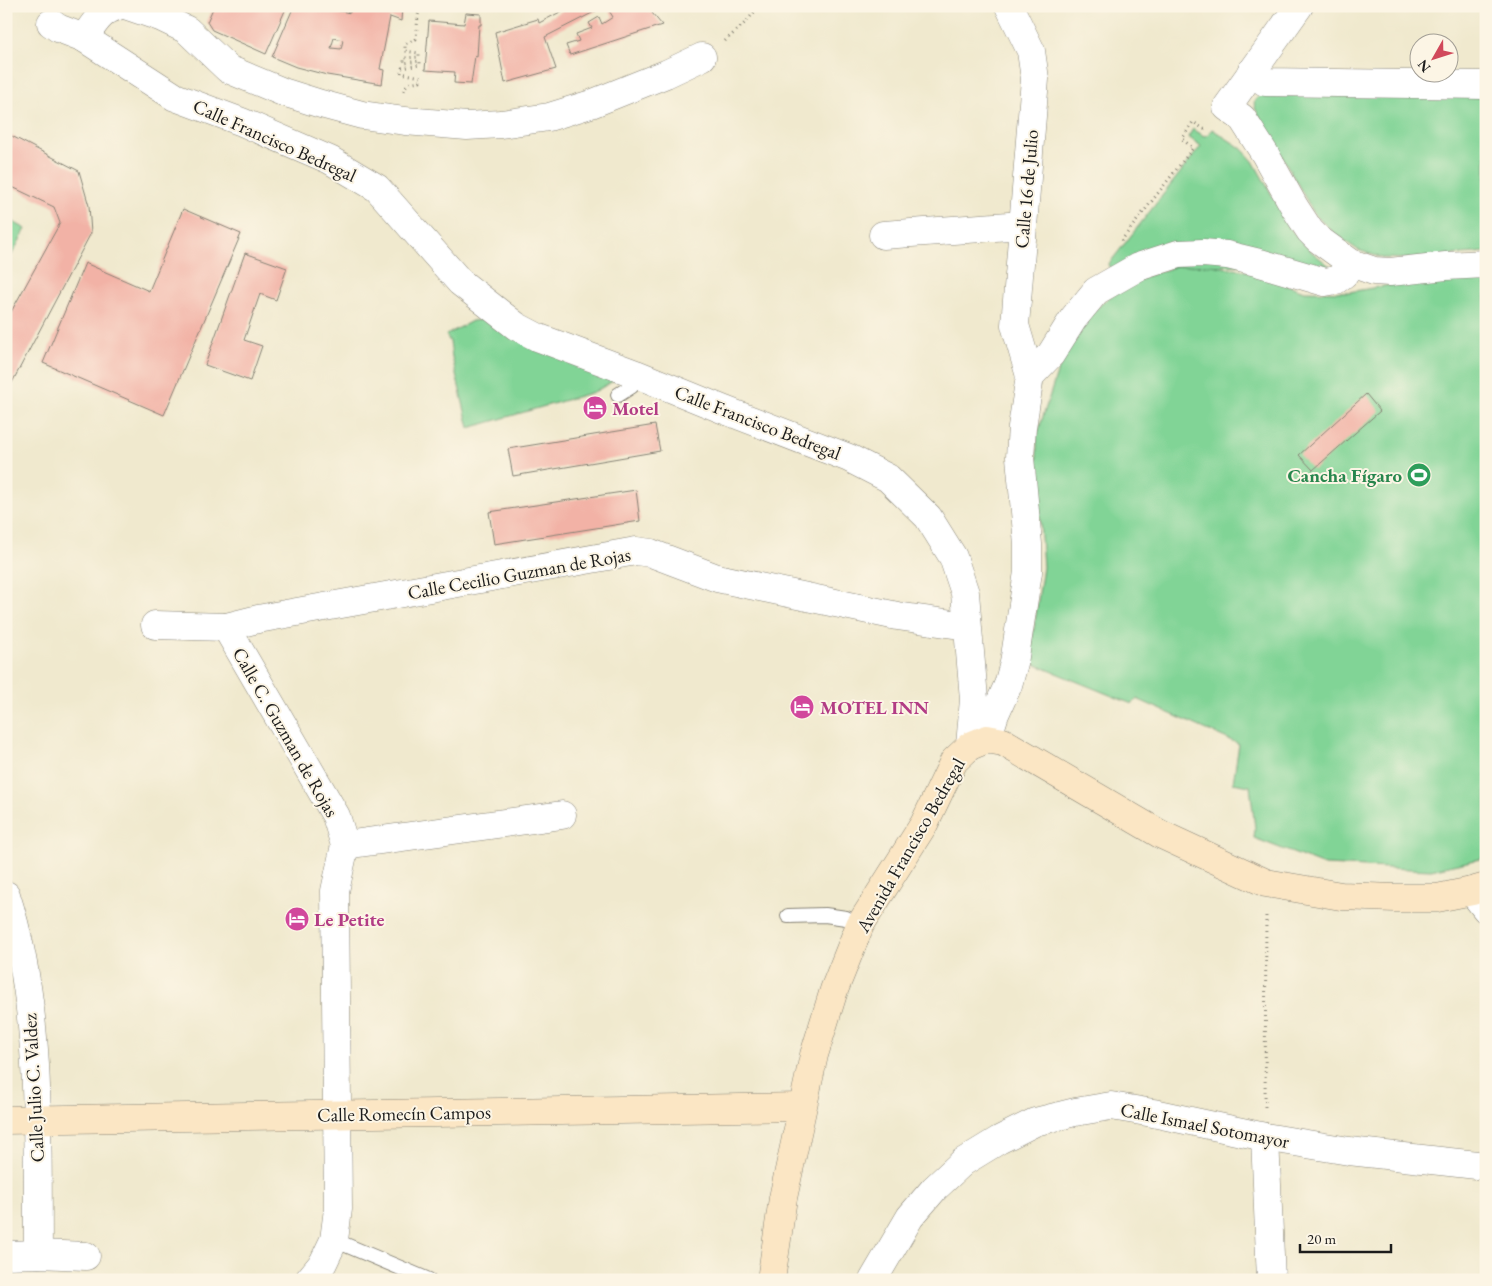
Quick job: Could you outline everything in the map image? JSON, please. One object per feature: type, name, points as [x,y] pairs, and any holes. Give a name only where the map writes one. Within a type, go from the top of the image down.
[{"type":"main road","points":[[978,742],[1003,742],[1160,834],[1266,883],[1341,896],[1395,898],[1481,896]]},
{"type":"main road","name":"Avenida Francisco Bedregal","points":[[771,1280],[783,1198],[802,1107],[814,1055],[834,990],[860,926],[924,824],[954,761],[978,742]]},
{"type":"main road","name":"Calle Romecín Campos","points":[[6,1120],[802,1107]]},
{"type":"street","points":[[84,38],[99,17],[109,8],[118,6]]},
{"type":"street","points":[[128,6],[160,17],[186,30],[228,69],[284,92],[321,104],[362,115],[405,121],[467,126],[501,124],[549,117],[591,104],[666,74],[702,57]]},
{"type":"street","name":"Calle 16 de Julio","points":[[1009,6],[1031,51],[1035,80],[1015,325],[1030,376]]},
{"type":"street","points":[[1299,6],[1227,107],[1242,118],[1265,154],[1294,208],[1310,231],[1351,263],[1374,271],[1390,272],[1486,264]]},
{"type":"street","name":"Calle Francisco Bedregal","points":[[51,23],[58,28],[84,38],[175,96],[242,122],[330,160],[377,188],[460,282],[516,326],[850,458],[888,478],[928,517],[953,557],[965,593],[978,742]]},
{"type":"street","points":[[1251,72],[1265,82],[1486,84]]},
{"type":"street","points":[[883,235],[1023,225]]},
{"type":"street","points":[[978,742],[995,714],[1008,685],[1014,663],[1024,606],[1028,572],[1028,544],[1020,457],[1030,376],[1051,354],[1073,319],[1096,291],[1138,267],[1178,254],[1204,253],[1227,255],[1324,282],[1336,280],[1344,274],[1351,263]]},
{"type":"street","name":"Calle Cecilio Guzman de Rojas","points":[[155,625],[226,627],[258,619],[636,552],[651,553],[717,578],[897,616],[953,624],[967,624]]},
{"type":"street","name":"Calle C. Guzman de Rojas","points":[[226,627],[336,816],[345,845],[335,891],[338,1209],[334,1240],[322,1263],[309,1280]]},
{"type":"street","points":[[345,845],[562,815]]},
{"type":"street","name":"Calle Julio C. Valdez","points":[[6,896],[14,920],[23,962],[32,1032],[37,1119],[38,1254]]},
{"type":"street","name":"Calle Ismael Sotomayor","points":[[874,1280],[910,1217],[934,1189],[963,1162],[999,1140],[1035,1122],[1075,1112],[1111,1106],[1153,1113],[1265,1138],[1348,1151],[1486,1166]]},
{"type":"street","points":[[1265,1138],[1271,1280]]},
{"type":"street","points":[[6,1255],[86,1256]]},
{"type":"lane","points":[[618,395],[632,386],[636,374]]},
{"type":"lane","points":[[788,916],[825,915],[846,918],[860,926]]},
{"type":"lane","points":[[334,1240],[429,1280]]},
{"type":"path","points":[[404,91],[405,87],[420,80],[421,77],[401,73],[402,68],[420,65],[420,61],[404,63],[404,58],[419,57],[419,53],[405,51],[405,44],[416,39],[418,14],[421,6]]},
{"type":"path","points":[[702,57],[724,43],[747,21],[759,6]]},
{"type":"path","points":[[1116,247],[1193,148],[1182,139],[1193,122],[1204,129],[1209,127],[1227,107]]},
{"type":"path","points":[[1265,1138],[1266,883]]},
{"type":"green space","points":[[1264,95],[1486,97],[1486,252],[1408,259],[1382,258],[1358,250],[1335,234],[1315,215],[1256,110],[1255,100]]},
{"type":"green space","points":[[1193,129],[1204,136],[1208,135],[1212,129],[1241,148],[1253,161],[1292,231],[1312,252],[1332,268],[1325,272],[1298,264],[1110,268],[1108,265],[1201,146],[1188,137]]},
{"type":"green space","points":[[6,218],[26,229],[6,265]]},
{"type":"green space","points":[[1211,265],[1252,272],[1304,291],[1349,292],[1419,280],[1486,276],[1486,857],[1431,870],[1324,865],[1254,838],[1255,828],[1250,786],[1233,783],[1239,744],[1137,699],[1132,704],[1029,662],[1043,567],[1037,476],[1037,435],[1057,373],[1082,322],[1108,298],[1147,276],[1177,266]]},
{"type":"green space","points":[[485,319],[615,380],[594,392],[469,428],[450,342],[446,335],[472,321]]},
{"type":"building","points":[[214,6],[287,6],[266,54],[212,30],[207,22]]},
{"type":"building","points":[[294,6],[310,9],[310,6],[317,6],[350,13],[350,11],[338,6],[402,6],[401,21],[390,17],[380,69],[384,70],[382,84],[327,75],[296,67],[272,57]],"holes":[[[334,38],[343,40],[341,49],[331,48]]]},
{"type":"building","points":[[559,6],[593,6],[596,11],[545,37],[556,69],[505,83],[495,32],[538,19],[539,23],[562,11]]},
{"type":"building","points":[[606,6],[661,6],[652,13],[662,25],[570,55],[566,45],[579,41],[576,34],[592,28],[589,23],[599,17],[602,24],[613,17]]},
{"type":"building","points":[[466,13],[481,14],[477,57],[475,56],[471,84],[454,83],[455,72],[425,70],[429,21],[464,24]]},
{"type":"building","points":[[6,133],[79,171],[89,206],[91,233],[6,394],[6,321],[60,223],[54,207],[6,184]]},
{"type":"building","points":[[183,209],[241,234],[164,415],[43,363],[85,263],[149,291]]},
{"type":"building","points":[[245,253],[287,268],[276,300],[260,294],[244,340],[262,346],[250,381],[205,365]]},
{"type":"building","points":[[1366,394],[1380,411],[1313,470],[1299,455]]},
{"type":"building","points":[[655,425],[660,451],[513,476],[508,449]]},
{"type":"building","points":[[636,490],[640,521],[494,544],[489,512]]},
{"type":"place","name":"Motel","points":[[595,408]]},
{"type":"place","name":"Cancha Fígaro","points":[[1419,475]]},
{"type":"place","name":"MOTEL INN","points":[[802,707]]},
{"type":"place","name":"Le Petite","points":[[297,919]]}]
